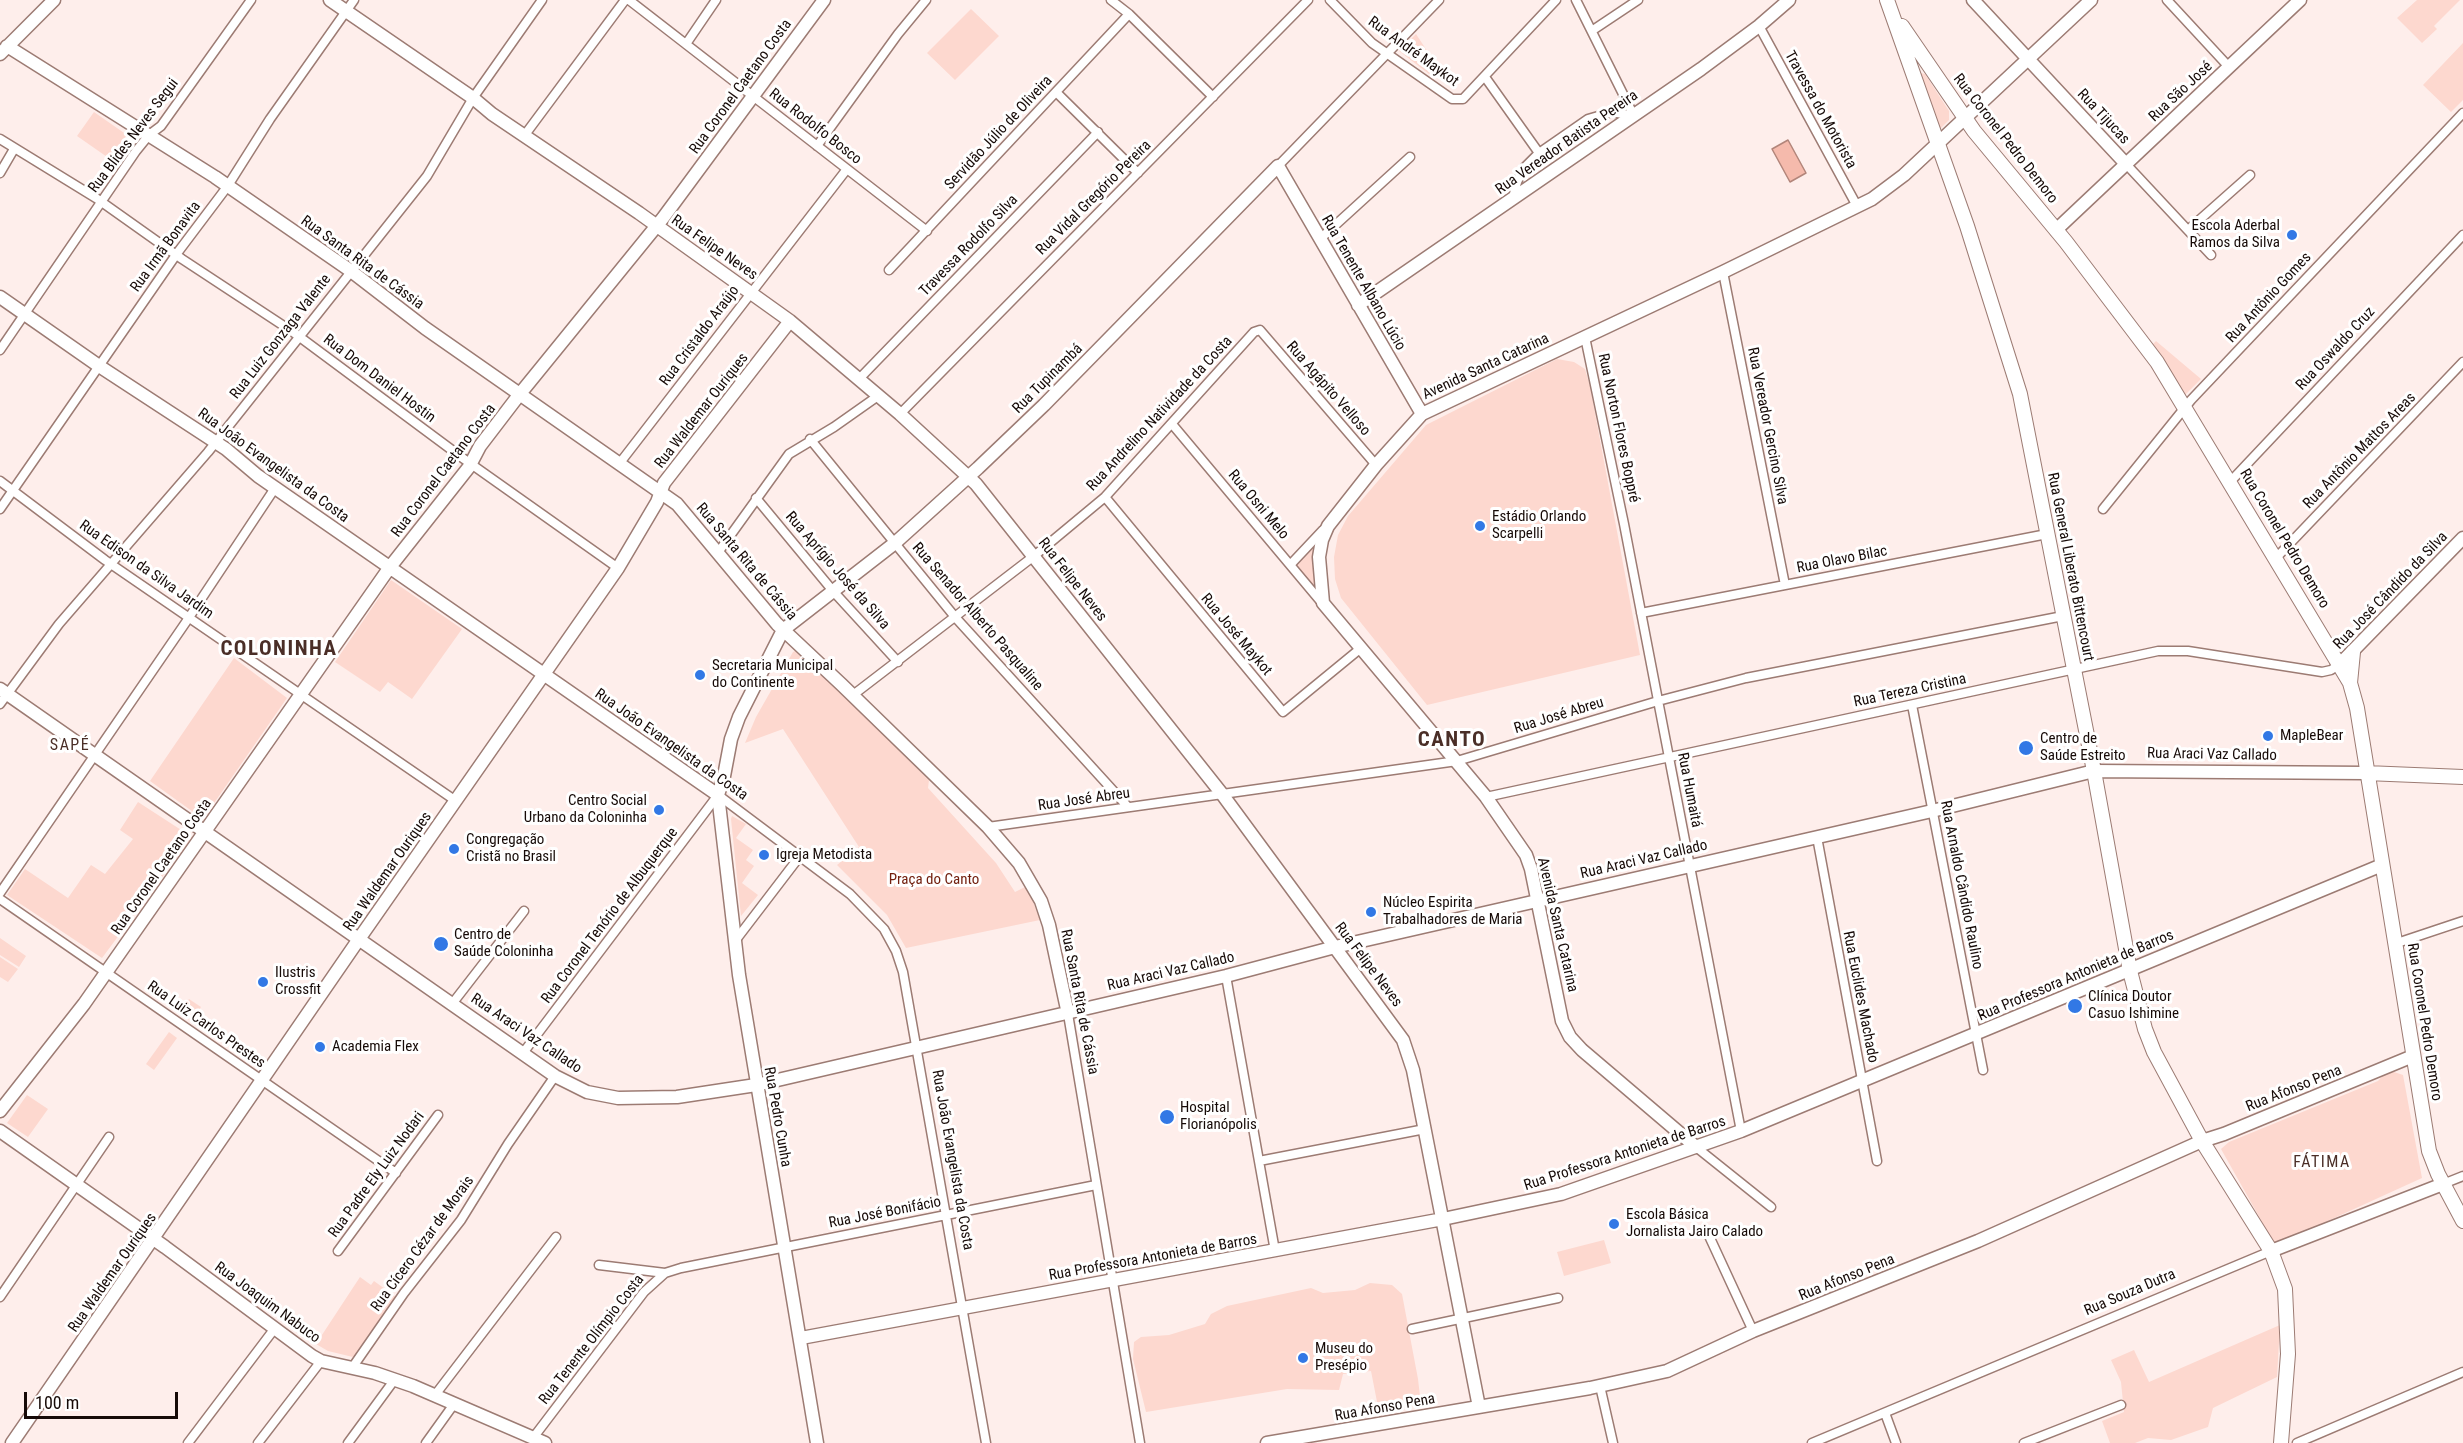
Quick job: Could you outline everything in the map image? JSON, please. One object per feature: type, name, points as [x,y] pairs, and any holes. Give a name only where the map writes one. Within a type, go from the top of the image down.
[{"type":"main road","name":"Rua Coronel Pedro Demoro","points":[[1887,1],[1918,52],[1965,118],[2144,344],[2230,482],[2350,683],[2357,708],[2429,1151],[2442,1184],[2463,1221]]},
{"type":"main road","name":"Rua General Liberato Bittencourt","points":[[1887,1],[1967,226],[2016,379],[2094,771],[2130,971],[2145,1029],[2154,1052],[2202,1141],[2271,1251],[2285,1289],[2288,1354],[2281,1443]]},
{"type":"main road","points":[[2350,683],[2353,652]]},
{"type":"main road","name":"Rua Araci Vaz Callado","points":[[2366,773],[2463,777]]},
{"type":"street","points":[[2,47],[54,0]]},
{"type":"street","name":"Rua Blides Neves Segui","points":[[0,350],[149,135],[161,126],[251,0]]},
{"type":"street","name":"Rua Felipe Neves","points":[[330,0],[752,292],[859,379],[969,475],[1222,794],[1403,1040],[1410,1055],[1479,1407]]},
{"type":"street","name":"Rua Irmã Bonavita","points":[[0,509],[176,255],[227,187],[270,119],[354,0]]},
{"type":"street","name":"Rua Luiz Gonzaga Valente","points":[[2,696],[59,624],[215,442],[427,176],[473,98],[542,0]]},
{"type":"street","points":[[524,136],[627,0]]},
{"type":"street","name":"Rua Rodolfo Bosco","points":[[627,0],[927,231]]},
{"type":"street","points":[[686,44],[716,0]]},
{"type":"street","name":"Rua Coronel Caetano Costa","points":[[0,1111],[84,1004],[390,567],[469,467],[470,462],[519,394],[657,226],[824,0]]},
{"type":"street","points":[[817,146],[898,34],[926,0]]},
{"type":"street","points":[[1111,0],[1129,14],[1213,97]]},
{"type":"street","name":"Rua André Maykot","points":[[1330,0],[1356,28],[1387,54],[1452,99],[1463,99],[1556,0]]},
{"type":"street","name":"Rua Tupinambá","points":[[718,795],[731,739],[739,717],[783,630],[895,543],[1044,405],[1439,0]]},
{"type":"street","points":[[1576,0],[1634,116]]},
{"type":"street","points":[[1593,30],[1638,0]]},
{"type":"street","name":"Rua Vereador Batista Pereira","points":[[1358,305],[1634,116],[1759,26],[1789,0]]},
{"type":"street","name":"Rua Tijucas","points":[[1973,0],[2211,255]]},
{"type":"street","name":"Avenida Santa Catarina","points":[[1771,1207],[1696,1147],[1582,1050],[1570,1037],[1562,1021],[1531,868],[1526,855],[1486,797],[1457,761],[1323,603],[1319,557],[1328,526],[1376,465],[1422,414],[1722,272],[1857,206],[1893,185],[2091,0]]},
{"type":"street","points":[[2167,0],[2229,67]]},
{"type":"street","name":"Rua São José","points":[[2056,230],[2300,0]]},
{"type":"street","name":"Rua Vidal Gregório Pereira","points":[[900,414],[1305,1]]},
{"type":"street","name":"Servidão Júlio de Oliveira","points":[[889,270],[1129,14]]},
{"type":"street","name":"Travessa do Motorista","points":[[1759,26],[1857,206]]},
{"type":"street","name":"Rua Santa Rita de Cássia","points":[[2,47],[215,177],[351,271],[425,328],[686,513],[717,554],[783,630],[988,827],[1019,863],[1041,901],[1057,953],[1140,1443]]},
{"type":"street","points":[[1485,78],[1539,153]]},
{"type":"street","points":[[1056,92],[1138,172]]},
{"type":"street","points":[[1513,199],[1517,182],[1524,168],[1539,153],[1594,117],[1612,112],[1634,116]]},
{"type":"street","name":"Rua Antônio Gomes","points":[[2103,509],[2185,408],[2463,113]]},
{"type":"street","name":"Travessa Rodolfo Silva","points":[[859,379],[1098,132]]},
{"type":"street","name":"Rua Dom Daniel Hostin","points":[[0,139],[101,202],[300,337],[618,568]]},
{"type":"street","points":[[0,173],[15,150]]},
{"type":"street","points":[[1320,239],[1410,157]]},
{"type":"street","name":"Rua Tenente Albano Lúcio","points":[[1278,166],[1422,414]]},
{"type":"street","name":"Rua Cristaldo Araújo","points":[[619,464],[752,292],[755,285],[847,169]]},
{"type":"street","points":[[2188,230],[2250,175]]},
{"type":"street","name":"Rua Oswaldo Cruz","points":[[2230,482],[2463,235]]},
{"type":"street","name":"Rua Vereador Gercino Silva","points":[[1722,272],[1785,585]]},
{"type":"street","name":"Rua João Evangelista da Costa","points":[[0,297],[99,366],[215,442],[275,488],[718,795],[850,894],[884,929],[896,951],[903,972],[986,1443]]},
{"type":"street","name":"Rua Waldemar Ouriques","points":[[12,1443],[618,568],[661,494],[664,483],[790,321]]},
{"type":"street","name":"Rua Andrelino Natividade da Costa","points":[[853,695],[1034,556],[1105,497],[1254,332],[1260,330]]},
{"type":"street","name":"Rua Agápito Velloso","points":[[1260,330],[1376,465]]},
{"type":"street","name":"Rua Norton Flores Boppré","points":[[1585,338],[1624,525]]},
{"type":"street","name":"Rua Antônio Mattos Areas","points":[[2276,558],[2463,362]]},
{"type":"street","points":[[717,554],[789,454],[834,427],[878,396]]},
{"type":"street","name":"Rua Osni Melo","points":[[1172,424],[1323,603]]},
{"type":"street","name":"Rua Senador Alberto Pasqualine","points":[[810,440],[955,617],[1128,807]]},
{"type":"street","name":"Rua Edison da Silva Jardim","points":[[0,481],[111,564],[456,801]]},
{"type":"street","points":[[0,893],[189,618],[275,488]]},
{"type":"street","name":"Rua José Maykot","points":[[1105,497],[1283,712],[1360,648]]},
{"type":"street","name":"Rua Aprígio José da Silva","points":[[756,498],[833,591],[898,662]]},
{"type":"street","name":"Rua Humaitá","points":[[1624,525],[1741,1131]]},
{"type":"street","points":[[1291,564],[1328,526]]},
{"type":"street","name":"Rua Olavo Bilac","points":[[1641,613],[2047,534]]},
{"type":"street","name":"Rua José Cândido da Silva","points":[[2340,664],[2463,538]]},
{"type":"street","name":"Rua José Abreu","points":[[988,827],[1457,761],[1658,701],[1794,668],[2063,616]]},
{"type":"street","name":"Rua Tereza Cristina","points":[[1486,797],[2173,650],[2322,672],[2331,670],[2340,664]]},
{"type":"street","name":"Rua Araci Vaz Callado","points":[[2,696],[95,755],[555,1076],[587,1092],[618,1098],[677,1097],[756,1085],[1068,1014],[1335,947],[1932,811],[2094,771],[2366,773]]},
{"type":"street","name":"Rua Arnaldo Cândido Raulino","points":[[1912,705],[1983,1070]]},
{"type":"street","name":"Rua Pedro Cunha","points":[[718,795],[735,941],[756,1085],[801,1338],[817,1443]]},
{"type":"street","name":"Rua Coronel Tenório de Albuquerque","points":[[523,1053],[718,795]]},
{"type":"street","name":"Rua Euclides Machado","points":[[1817,837],[1877,1161]]},
{"type":"street","points":[[735,941],[800,856]]},
{"type":"street","name":"Rua Professora Antonieta de Barros","points":[[801,1338],[1443,1220],[1561,1194],[1741,1131],[2382,865]]},
{"type":"street","name":"Rua Luiz Carlos Prestes","points":[[0,899],[396,1173]]},
{"type":"street","points":[[452,1004],[524,911]]},
{"type":"street","points":[[2394,944],[2463,921]]},
{"type":"street","points":[[1226,976],[1275,1251]]},
{"type":"street","name":"Rua Afonso Pena","points":[[1267,1443],[1600,1386],[1667,1371],[1753,1331],[1978,1241],[2202,1141],[2413,1056]]},
{"type":"street","name":"Rua Cícero Cézar de Morais","points":[[352,1368],[404,1293],[461,1220],[508,1144],[555,1076]]},
{"type":"street","name":"Rua Padre Ely Luiz Nodari","points":[[338,1251],[438,1116]]},
{"type":"street","points":[[1259,1161],[1425,1129]]},
{"type":"street","points":[[0,1297],[110,1137]]},
{"type":"street","name":"Rua Joaquim Nabuco","points":[[3,1138],[76,1184],[321,1360],[395,1379],[545,1443]]},
{"type":"street","name":"Rua Souza Dutra","points":[[1812,1443],[2271,1251],[2463,1176]]},
{"type":"street","name":"Rua José Bonifácio","points":[[785,1247],[1096,1185]]},
{"type":"street","points":[[435,1395],[556,1237]]},
{"type":"street","points":[[1710,1238],[1753,1331]]},
{"type":"street","name":"Rua Tenente Olímpio Costa","points":[[533,1438],[644,1292],[665,1273],[785,1247]]},
{"type":"street","points":[[598,1265],[665,1273]]},
{"type":"street","points":[[1412,1329],[1558,1298]]},
{"type":"street","points":[[188,1443],[275,1328]]},
{"type":"street","points":[[258,1443],[321,1360]]},
{"type":"street","points":[[2297,1443],[2463,1372]]},
{"type":"street","points":[[348,1443],[395,1379]]},
{"type":"street","points":[[1600,1386],[1613,1443]]},
{"type":"street","points":[[426,1443],[454,1404]]},
{"type":"street","points":[[2024,1443],[2121,1405]]},
{"type":"street","points":[[1885,1413],[1896,1443]]},
{"type":"green space","points":[[2417,0],[2460,0],[2434,26],[2437,29],[2422,43],[2397,18]]},
{"type":"green space","points":[[971,9],[999,36],[955,80],[927,53]]},
{"type":"green space","points":[[1416,34],[1437,66],[1429,74],[1399,51]]},
{"type":"green space","points":[[2463,43],[2463,100],[2451,112],[2423,85]]},
{"type":"green space","points":[[1917,74],[1925,74],[1949,111],[1949,120],[1941,128],[1937,128]]},
{"type":"green space","points":[[94,112],[127,135],[110,159],[77,136]]},
{"type":"green space","points":[[2156,341],[2201,379],[2185,395],[2151,346]]},
{"type":"green space","name":"Estádio Orlando Scarpelli","points":[[1557,359],[1574,362],[1585,369],[1590,386],[1640,655],[1427,705],[1341,598],[1335,579],[1334,557],[1338,535],[1348,516],[1426,425]]},
{"type":"green space","points":[[1314,546],[1316,590],[1296,565]]},
{"type":"green space","points":[[391,580],[462,629],[412,699],[388,682],[380,692],[335,662]]},
{"type":"green space","name":"Praça do Canto","points":[[797,650],[929,780],[928,788],[996,863],[1015,892],[1027,886],[1040,920],[906,948],[887,915],[837,865],[859,847],[783,729],[745,743],[756,717],[793,652]]},
{"type":"green space","points":[[234,658],[287,698],[203,819],[150,781]]},
{"type":"green space","points":[[138,802],[192,837],[102,958],[7,895],[25,869],[68,898],[91,865],[105,874],[133,839],[120,830]]},
{"type":"green space","points":[[732,816],[746,824],[736,838],[753,850],[746,860],[754,866],[742,883],[758,895],[741,916],[731,819]]},
{"type":"green space","points":[[0,938],[26,956],[19,967],[0,955]]},
{"type":"green space","points":[[0,957],[18,969],[8,982],[0,977]]},
{"type":"green space","points":[[189,999],[201,1007],[191,1021],[179,1013]]},
{"type":"green space","points":[[169,1032],[177,1038],[154,1070],[146,1064]]},
{"type":"green space","points":[[2391,1071],[2403,1075],[2422,1178],[2275,1245],[2221,1149],[2229,1142],[2378,1081],[2385,1073]]},
{"type":"green space","points":[[27,1095],[48,1109],[28,1137],[7,1123]]},
{"type":"green space","points":[[1604,1240],[1611,1263],[1564,1276],[1557,1252]]},
{"type":"green space","points":[[360,1277],[371,1285],[374,1281],[396,1297],[357,1358],[328,1351],[316,1344]]},
{"type":"green space","points":[[1370,1283],[1392,1285],[1402,1294],[1421,1405],[1379,1412],[1371,1371],[1343,1374],[1339,1390],[1287,1389],[1146,1412],[1133,1359],[1134,1342],[1141,1337],[1169,1335],[1205,1324],[1211,1314],[1227,1306],[1311,1288],[1323,1293],[1355,1290]]},
{"type":"green space","points":[[2280,1325],[2277,1377],[2213,1408],[2208,1427],[2171,1440],[2148,1438],[2135,1443],[2110,1443],[2102,1421],[2124,1412],[2121,1382],[2111,1360],[2134,1350],[2149,1382]]},
{"type":"shaded area","points":[[1788,140],[1806,173],[1790,182],[1772,149]]},
{"type":"place","name":"Escola Aderbal Ramos da Silva","points":[[2292,235]]},
{"type":"place","name":"Estádio Orlando Scarpelli","points":[[1480,526]]},
{"type":"place","name":"Secretaria Municipal do Continente","points":[[700,675]]},
{"type":"place","name":"MapleBear","points":[[2268,736]]},
{"type":"place","name":"Centro de Saúde Estreito","points":[[2026,748]]},
{"type":"place","name":"Centro Social Urbano da Coloninha","points":[[659,810]]},
{"type":"place","name":"Congregação Cristã no Brasil","points":[[454,849]]},
{"type":"place","name":"Igreja Metodista","points":[[764,855]]},
{"type":"place","name":"Núcleo Espirita Trabalhadores de Maria","points":[[1371,912]]},
{"type":"place","name":"Centro de Saúde Coloninha","points":[[441,944]]},
{"type":"place","name":"Ilustris Crossfit","points":[[263,982]]},
{"type":"place","name":"Clínica Doutor Casuo Ishimine","points":[[2075,1006]]},
{"type":"place","name":"Academia Flex","points":[[320,1047]]},
{"type":"place","name":"Hospital Florianópolis","points":[[1167,1117]]},
{"type":"place","name":"Escola Básica Jornalista Jairo Calado","points":[[1614,1224]]},
{"type":"place","name":"Museu do Presépio","points":[[1303,1358]]},
{"type":"district","name":"COLONINHA","points":[[279,650]]},
{"type":"district","name":"CANTO","points":[[1452,741]]},
{"type":"district","name":"SAPÉ","points":[[70,746]]},
{"type":"district","name":"FÁTIMA","points":[[2322,1163]]}]
